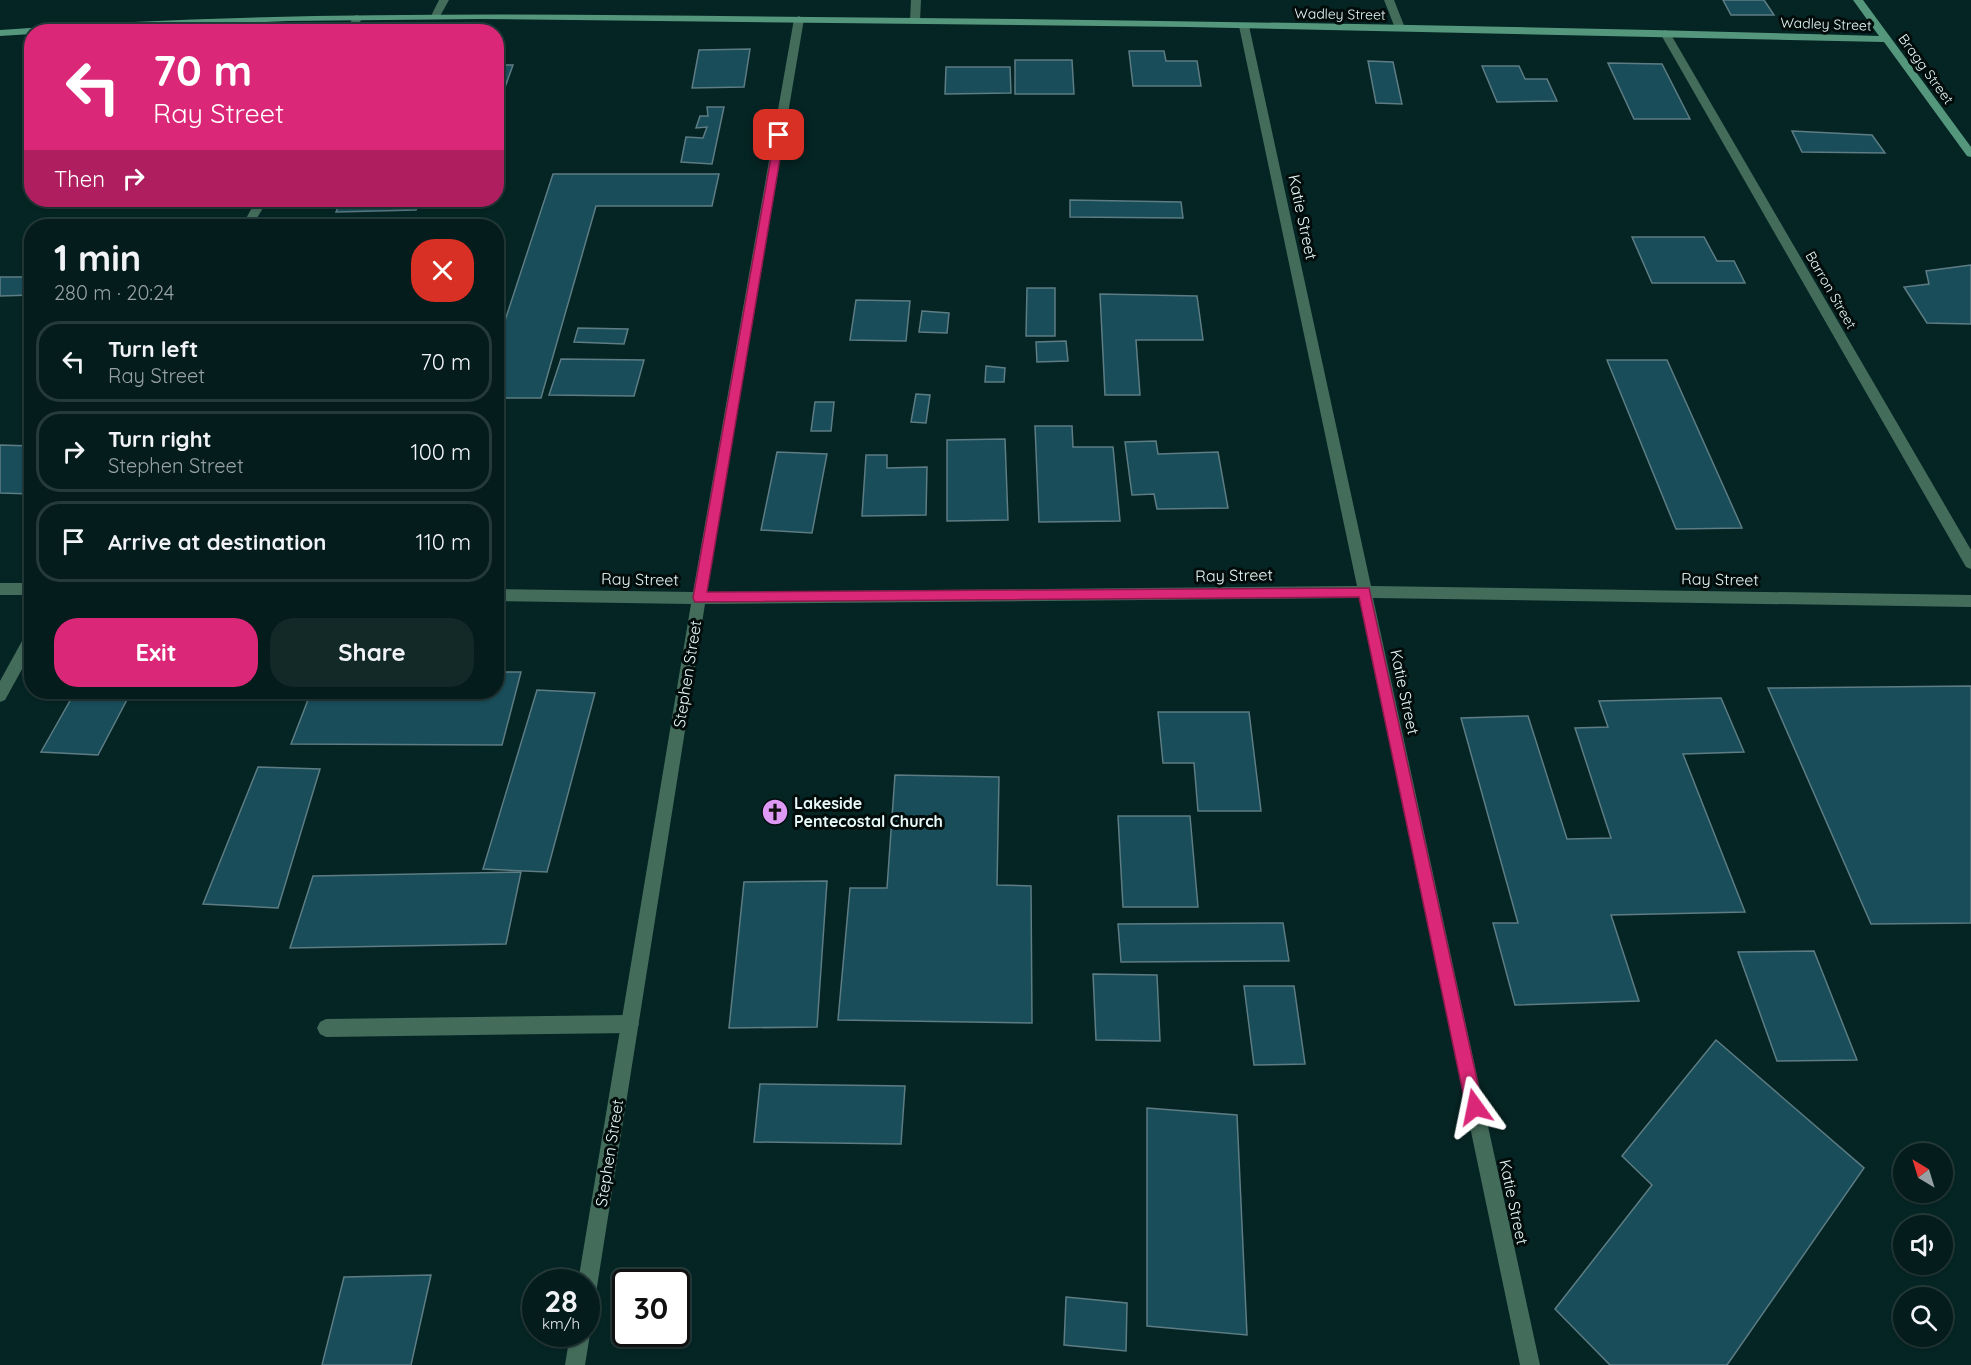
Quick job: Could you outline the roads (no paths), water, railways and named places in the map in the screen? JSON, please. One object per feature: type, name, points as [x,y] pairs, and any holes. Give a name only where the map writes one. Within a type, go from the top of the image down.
[{"type":"street","points":[[436,16],[444,0]]},
{"type":"street","points":[[915,21],[916,0]]},
{"type":"street","points":[[1389,0],[1400,28]]},
{"type":"street","name":"Bragg Street","points":[[1857,0],[1971,154]]},
{"type":"street","name":"Wadley Street","points":[[109,24],[436,16],[800,19],[1400,28],[1888,39]]},
{"type":"street","points":[[354,24],[357,18]]},
{"type":"street","name":"Stephen Street","points":[[590,1269],[699,598],[800,19]]},
{"type":"street","name":"Katie Street","points":[[1244,26],[1530,1365]]},
{"type":"street","name":"Wadley Street","points":[[0,33],[24,31]]},
{"type":"street","name":"Barron Street","points":[[1665,33],[1971,563]]},
{"type":"street","points":[[0,589],[24,589]]},
{"type":"street","name":"Ray Street","points":[[504,595],[699,598],[1365,592],[1971,601]]},
{"type":"street","points":[[0,695],[24,651]]},
{"type":"street","points":[[326,1028],[630,1024]]},
{"type":"street","points":[[575,1365],[578,1347]]},
{"type":"place","name":"Lakeside Pentecostal Church","points":[[775,812]]}]
